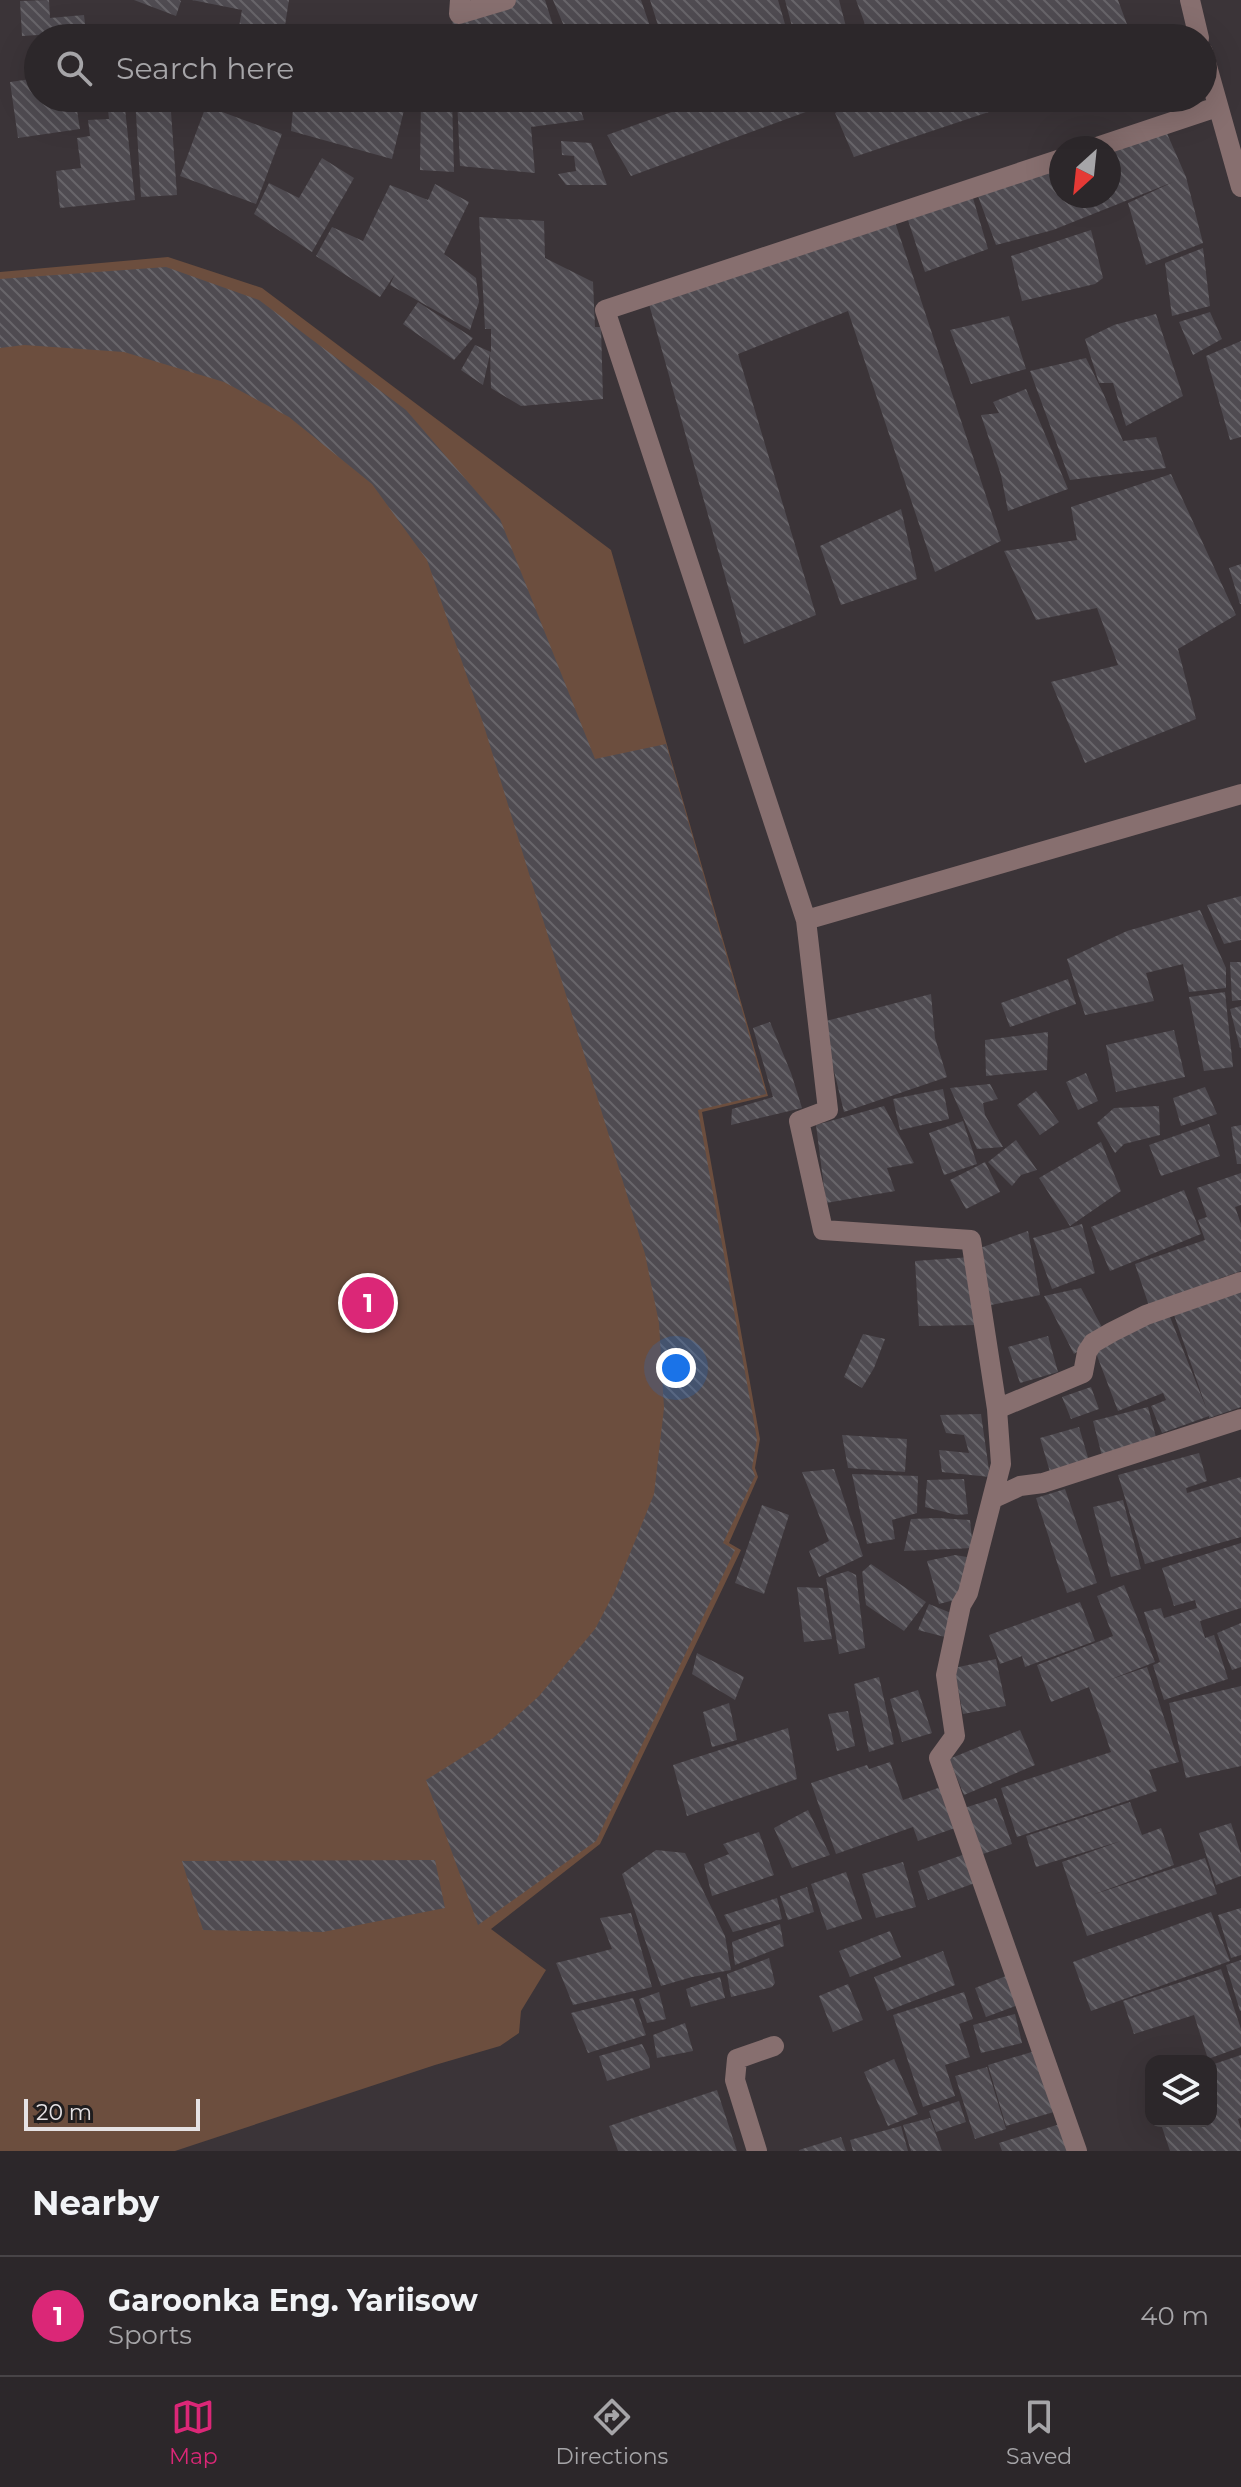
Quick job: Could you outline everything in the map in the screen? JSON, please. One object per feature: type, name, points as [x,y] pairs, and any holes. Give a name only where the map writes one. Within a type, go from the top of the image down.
[{"type":"street","points":[[460,0],[459,14],[506,0]]},
{"type":"street","points":[[1190,0],[1196,24]]},
{"type":"street","points":[[1217,107],[1241,187]]},
{"type":"street","points":[[1121,139],[1202,112]]},
{"type":"street","points":[[1049,163],[605,310],[806,920],[828,1110],[799,1121],[823,1230],[971,1240],[997,1409],[1001,1464],[968,1593],[961,1605],[946,1675],[955,1736],[939,1758],[1077,2151]]},
{"type":"street","points":[[806,920],[1241,794]]},
{"type":"street","points":[[997,1409],[1083,1373],[1087,1352],[1093,1343],[1112,1332],[1146,1315],[1241,1282]]},
{"type":"street","points":[[992,1499],[1020,1486],[1043,1483],[1241,1419]]},
{"type":"street","points":[[757,2151],[735,2080],[737,2059],[774,2046]]},
{"type":"shaded area","points":[[168,257],[262,288],[611,550],[768,1096],[702,1112],[760,1439],[755,1468],[758,1477],[729,1543],[741,1550],[600,1844],[491,1929],[546,1970],[521,2011],[519,2033],[500,2046],[175,2151],[0,2151],[0,272]]},
{"type":"building","points":[[49,0],[50,18],[84,15],[85,24],[24,24],[22,36],[20,1]]},
{"type":"building","points":[[134,0],[179,0],[181,1],[176,16]]},
{"type":"building","points":[[192,0],[289,0],[285,24],[240,24],[242,10]]},
{"type":"building","points":[[468,0],[545,0],[553,24],[453,24],[452,4]]},
{"type":"building","points":[[553,0],[641,0],[649,24],[563,24]]},
{"type":"building","points":[[650,0],[778,0],[785,24],[658,24]]},
{"type":"building","points":[[785,0],[839,0],[845,24],[791,24]]},
{"type":"building","points":[[856,0],[1118,0],[1127,24],[865,24]]},
{"type":"building","points":[[24,80],[24,112],[77,112],[80,129],[18,138],[10,82]]},
{"type":"building","points":[[108,112],[125,112],[135,200],[60,208],[56,171],[81,168],[77,138],[90,136],[88,120],[109,119]]},
{"type":"building","points":[[136,112],[171,112],[177,195],[141,197]]},
{"type":"building","points":[[204,112],[222,112],[282,134],[256,204],[180,176]]},
{"type":"building","points":[[293,112],[404,112],[392,159],[291,131]]},
{"type":"building","points":[[421,112],[452,112],[454,172],[420,170]]},
{"type":"building","points":[[458,112],[581,112],[584,120],[531,127],[535,173],[460,166]]},
{"type":"building","points":[[672,112],[806,112],[631,176],[607,135]]},
{"type":"building","points":[[837,112],[989,112],[854,157]]},
{"type":"building","points":[[1162,122],[1186,177],[1203,243],[1146,265],[1128,203],[1173,182],[1121,203],[1121,142]]},
{"type":"building","points":[[561,141],[591,143],[607,185],[566,185],[558,174],[576,171],[574,156],[562,155]]},
{"type":"building","points":[[322,158],[354,178],[312,252],[254,214],[269,183],[299,198]]},
{"type":"building","points":[[1049,159],[1049,208],[1108,208],[1053,230],[996,245],[974,185]]},
{"type":"building","points":[[435,184],[469,202],[444,254],[476,278],[479,302],[470,330],[390,285],[395,274],[380,297],[316,256],[332,227],[363,241],[390,185],[428,200]]},
{"type":"building","points":[[970,188],[988,249],[925,272],[904,208]]},
{"type":"building","points":[[891,210],[1001,541],[935,572],[848,311],[738,354],[816,615],[744,644],[649,304]]},
{"type":"building","points":[[479,217],[544,221],[545,258],[593,282],[595,327],[601,327],[603,399],[521,406],[491,388],[490,354],[483,385],[461,370],[475,345],[491,352],[491,329],[485,329]]},
{"type":"building","points":[[1091,230],[1103,278],[1095,284],[1022,301],[1011,256]]},
{"type":"building","points":[[1203,248],[1210,306],[1172,316],[1165,263]]},
{"type":"building","points":[[166,267],[259,300],[406,410],[500,519],[595,759],[666,744],[766,1094],[698,1110],[757,1439],[752,1468],[755,1476],[723,1543],[735,1550],[596,1841],[478,1925],[426,1780],[493,1738],[539,1696],[595,1629],[614,1593],[654,1494],[664,1408],[659,1323],[645,1254],[484,726],[427,560],[372,484],[289,417],[224,382],[124,352],[24,345],[0,348],[0,279]]},
{"type":"building","points":[[418,302],[473,338],[454,360],[403,324]]},
{"type":"building","points":[[1210,312],[1222,339],[1193,355],[1179,322]]},
{"type":"building","points":[[1156,314],[1183,396],[1126,426],[1113,383],[1099,383],[1085,339],[1114,325]]},
{"type":"building","points":[[1009,316],[1026,369],[971,384],[950,330]]},
{"type":"building","points":[[1241,341],[1241,437],[1230,440],[1206,356]]},
{"type":"building","points":[[1086,358],[1123,441],[1156,437],[1166,468],[1070,480],[1030,371]]},
{"type":"building","points":[[1026,389],[1068,489],[1008,511],[1001,475],[981,415],[999,413],[993,402]]},
{"type":"building","points":[[1171,474],[1236,615],[1178,649],[1196,719],[1085,763],[1051,682],[1118,665],[1097,608],[1036,620],[1004,551],[1077,540],[1071,507]]},
{"type":"building","points":[[901,509],[917,579],[841,605],[820,546]]},
{"type":"building","points":[[1241,564],[1241,604],[1240,604],[1229,568]]},
{"type":"building","points":[[1241,896],[1241,940],[1224,944],[1207,905]]},
{"type":"building","points":[[1200,910],[1226,968],[1226,988],[1189,992],[1183,964],[1146,973],[1154,1001],[1085,1015],[1067,959],[1127,931]]},
{"type":"building","points":[[1230,962],[1241,962],[1241,1000],[1232,1001]]},
{"type":"building","points":[[1068,979],[1076,1004],[1010,1027],[1001,1003]]},
{"type":"building","points":[[1225,992],[1233,1067],[1204,1071],[1189,997]]},
{"type":"building","points":[[931,994],[935,1038],[947,1077],[844,1112],[822,1022]]},
{"type":"building","points":[[1241,1006],[1241,1047],[1240,1048],[1230,1009]]},
{"type":"building","points":[[770,1022],[802,1108],[731,1125],[732,1109],[773,1097],[753,1028]]},
{"type":"building","points":[[1174,1030],[1185,1077],[1116,1092],[1106,1045]]},
{"type":"building","points":[[1048,1032],[1047,1070],[986,1076],[985,1040]]},
{"type":"building","points":[[1086,1073],[1098,1101],[1078,1110],[1066,1082]]},
{"type":"building","points":[[990,1084],[998,1099],[983,1103],[985,1115],[1003,1147],[977,1149],[950,1088]]},
{"type":"building","points":[[1205,1087],[1217,1114],[1181,1126],[1173,1098]]},
{"type":"building","points":[[943,1089],[949,1119],[900,1130],[893,1099]]},
{"type":"building","points":[[1036,1091],[1059,1122],[1040,1135],[1017,1105]]},
{"type":"building","points":[[884,1106],[914,1163],[887,1168],[895,1191],[826,1203],[816,1125]]},
{"type":"building","points":[[1159,1106],[1160,1135],[1124,1144],[1115,1153],[1097,1123],[1114,1108]]},
{"type":"building","points":[[963,1121],[977,1164],[944,1175],[929,1133]]},
{"type":"building","points":[[1209,1124],[1220,1156],[1161,1176],[1149,1145]]},
{"type":"building","points":[[1241,1125],[1241,1164],[1237,1164],[1231,1127]]},
{"type":"building","points":[[1016,1140],[1037,1170],[1021,1175],[1012,1186],[988,1162]]},
{"type":"building","points":[[1101,1142],[1121,1191],[1070,1226],[1039,1178]]},
{"type":"building","points":[[985,1162],[1000,1192],[966,1209],[950,1180]]},
{"type":"building","points":[[1241,1173],[1241,1205],[1235,1207],[1241,1224],[1241,1271],[1218,1279],[1221,1284],[1150,1309],[1135,1264],[1205,1240],[1198,1220],[1207,1217],[1197,1188]]},
{"type":"building","points":[[1184,1190],[1201,1234],[1110,1271],[1091,1227]]},
{"type":"building","points":[[1082,1224],[1095,1273],[1052,1289],[1033,1238]]},
{"type":"building","points":[[1028,1231],[1040,1295],[991,1305],[980,1248]]},
{"type":"building","points":[[971,1257],[976,1325],[919,1326],[915,1261]]},
{"type":"building","points":[[1081,1288],[1105,1333],[1074,1354],[1044,1296]]},
{"type":"building","points":[[1241,1290],[1241,1407],[1162,1433],[1151,1406],[1166,1400],[1163,1393],[1118,1411],[1093,1345],[1168,1312],[1207,1410],[1173,1312]]},
{"type":"building","points":[[863,1334],[885,1339],[862,1388],[844,1377]]},
{"type":"building","points":[[1048,1336],[1058,1372],[1020,1383],[1008,1347]]},
{"type":"building","points":[[1091,1387],[1099,1409],[1071,1419],[1062,1397]]},
{"type":"building","points":[[1148,1407],[1157,1441],[1102,1456],[1093,1421]]},
{"type":"building","points":[[981,1414],[990,1477],[942,1472],[939,1450],[969,1453],[964,1435],[946,1433],[940,1415]]},
{"type":"building","points":[[1079,1427],[1089,1461],[1050,1472],[1040,1438]]},
{"type":"building","points":[[842,1435],[907,1439],[905,1472],[848,1468]]},
{"type":"building","points":[[1199,1453],[1207,1481],[1186,1488],[1187,1493],[1241,1477],[1241,1537],[1145,1564],[1118,1475]]},
{"type":"building","points":[[834,1469],[863,1556],[819,1577],[809,1551],[829,1541],[802,1472]]},
{"type":"building","points":[[852,1474],[918,1476],[917,1513],[892,1520],[895,1539],[867,1544]]},
{"type":"building","points":[[964,1479],[968,1514],[957,1515],[925,1507],[927,1480]]},
{"type":"building","points":[[1065,1489],[1097,1583],[1067,1593],[1036,1498]]},
{"type":"building","points":[[1123,1500],[1141,1569],[1111,1577],[1093,1507]]},
{"type":"building","points":[[762,1505],[789,1515],[764,1594],[735,1583]]},
{"type":"building","points":[[911,1519],[970,1520],[973,1548],[904,1551]]},
{"type":"building","points":[[1241,1543],[1241,1608],[1200,1621],[1205,1638],[1214,1635],[1228,1679],[1164,1700],[1153,1665],[1160,1662],[1144,1612],[1161,1608],[1164,1618],[1197,1608],[1195,1600],[1174,1606],[1162,1568]]},
{"type":"building","points":[[955,1555],[967,1557],[962,1598],[939,1604],[927,1561]]},
{"type":"building","points":[[871,1564],[926,1602],[904,1631],[866,1605],[862,1572]]},
{"type":"building","points":[[848,1571],[856,1575],[865,1648],[839,1654],[826,1578]]},
{"type":"building","points":[[1124,1585],[1155,1662],[1109,1680],[1147,1667],[1179,1762],[1149,1770],[1157,1791],[1017,1837],[1001,1788],[1111,1752],[1089,1687],[1051,1702],[1037,1665],[1113,1636],[1097,1596]]},
{"type":"building","points":[[797,1587],[823,1588],[832,1639],[804,1642]]},
{"type":"building","points":[[1080,1602],[1095,1641],[1025,1667],[1022,1656],[1000,1664],[989,1635]]},
{"type":"building","points":[[929,1604],[951,1613],[945,1637],[918,1630]]},
{"type":"building","points":[[1241,1623],[1241,1667],[1232,1670],[1217,1633]]},
{"type":"building","points":[[697,1653],[744,1677],[735,1700],[692,1674]]},
{"type":"building","points":[[996,1659],[1006,1706],[963,1714],[954,1668]]},
{"type":"building","points":[[879,1677],[894,1744],[869,1752],[854,1684]]},
{"type":"building","points":[[1241,1686],[1241,1766],[1186,1778],[1169,1703]]},
{"type":"building","points":[[918,1690],[932,1733],[902,1742],[890,1699]]},
{"type":"building","points":[[729,1703],[737,1740],[712,1747],[703,1712]]},
{"type":"building","points":[[848,1711],[855,1746],[837,1751],[828,1714]]},
{"type":"building","points":[[788,1728],[797,1779],[687,1816],[673,1765]]},
{"type":"building","points":[[1020,1730],[1035,1765],[964,1795],[949,1759]]},
{"type":"building","points":[[890,1762],[903,1800],[941,1787],[955,1828],[918,1841],[913,1827],[836,1854],[811,1783],[867,1765],[869,1769]]},
{"type":"building","points":[[996,1798],[1012,1844],[980,1855],[964,1808]]},
{"type":"building","points":[[1130,1802],[1142,1835],[1161,1828],[1174,1865],[1092,1895],[1205,1858],[1217,1894],[1087,1936],[1062,1862],[1121,1841],[1036,1867],[1026,1836]]},
{"type":"building","points":[[808,1810],[830,1855],[792,1868],[774,1828]]},
{"type":"building","points":[[1231,1823],[1241,1854],[1241,1876],[1216,1885],[1199,1833]]},
{"type":"building","points":[[759,1832],[774,1875],[712,1896],[704,1864],[729,1854],[723,1844]]},
{"type":"building","points":[[656,1850],[685,1853],[725,1936],[731,1970],[661,1986],[622,1874]]},
{"type":"building","points":[[965,1854],[975,1883],[928,1900],[918,1871]]},
{"type":"building","points":[[435,1860],[445,1908],[323,1932],[203,1930],[182,1861]]},
{"type":"building","points":[[903,1862],[916,1907],[876,1918],[862,1874]]},
{"type":"building","points":[[846,1872],[862,1919],[827,1930],[811,1884]]},
{"type":"building","points":[[807,1887],[814,1912],[788,1920],[780,1896]]},
{"type":"building","points":[[777,1898],[782,1919],[733,1932],[724,1915]]},
{"type":"building","points":[[1241,1908],[1241,1955],[1231,1958],[1218,1915]]},
{"type":"building","points":[[1211,1912],[1230,1961],[1091,2011],[1073,1962]]},
{"type":"building","points":[[631,1913],[652,1987],[573,2005],[556,1963],[612,1949],[600,1918]]},
{"type":"building","points":[[780,1924],[784,1946],[735,1965],[732,1942]]},
{"type":"building","points":[[890,1931],[901,1957],[850,1977],[839,1951]]},
{"type":"building","points":[[943,1951],[955,1985],[887,2011],[874,1977]]},
{"type":"building","points":[[769,1958],[775,1983],[772,1987],[731,1997],[727,1974]]},
{"type":"building","points":[[1241,1960],[1241,2011],[1240,2011],[1226,1965]]},
{"type":"building","points":[[1221,1969],[1241,2029],[1241,2047],[1217,2056],[1207,2055],[1194,2015],[1134,2034],[1123,2001]]},
{"type":"building","points":[[1006,1976],[1018,2005],[986,2017],[975,1988]]},
{"type":"building","points":[[720,1977],[725,1998],[691,2007],[686,1989]]},
{"type":"building","points":[[848,1984],[863,2020],[833,2032],[819,1996]]},
{"type":"building","points":[[659,1992],[666,2019],[647,2023],[639,1999]]},
{"type":"building","points":[[964,1992],[973,2019],[959,2024],[970,2057],[945,2065],[955,2096],[923,2107],[893,2015]]},
{"type":"building","points":[[633,1998],[646,2035],[588,2053],[571,2013]]},
{"type":"building","points":[[1015,2014],[1022,2043],[981,2053],[973,2025]]},
{"type":"building","points":[[685,2023],[693,2051],[657,2058],[653,2035]]},
{"type":"building","points":[[642,2044],[650,2068],[607,2081],[599,2056]]},
{"type":"building","points":[[1035,2051],[1054,2112],[1006,2126],[988,2065]]},
{"type":"building","points":[[1241,2055],[1241,2118],[1238,2119],[1241,2151],[1170,2151],[1162,2127],[1217,2127],[1217,2063]]},
{"type":"building","points":[[894,2059],[918,2114],[888,2126],[864,2072]]},
{"type":"building","points":[[987,2067],[1006,2129],[975,2139],[955,2076]]},
{"type":"building","points":[[717,2090],[737,2151],[618,2151],[609,2126]]},
{"type":"building","points":[[959,2101],[966,2122],[936,2132],[929,2111]]},
{"type":"building","points":[[930,2118],[942,2151],[911,2151],[903,2125]]},
{"type":"building","points":[[1063,2123],[1071,2151],[1002,2151],[999,2143]]},
{"type":"building","points":[[901,2126],[908,2151],[853,2151],[850,2140]]},
{"type":"building","points":[[841,2137],[846,2151],[799,2151],[799,2150]]},
{"type":"place","name":"Garoonka Eng. Yariisow","points":[[368,1303]]}]
